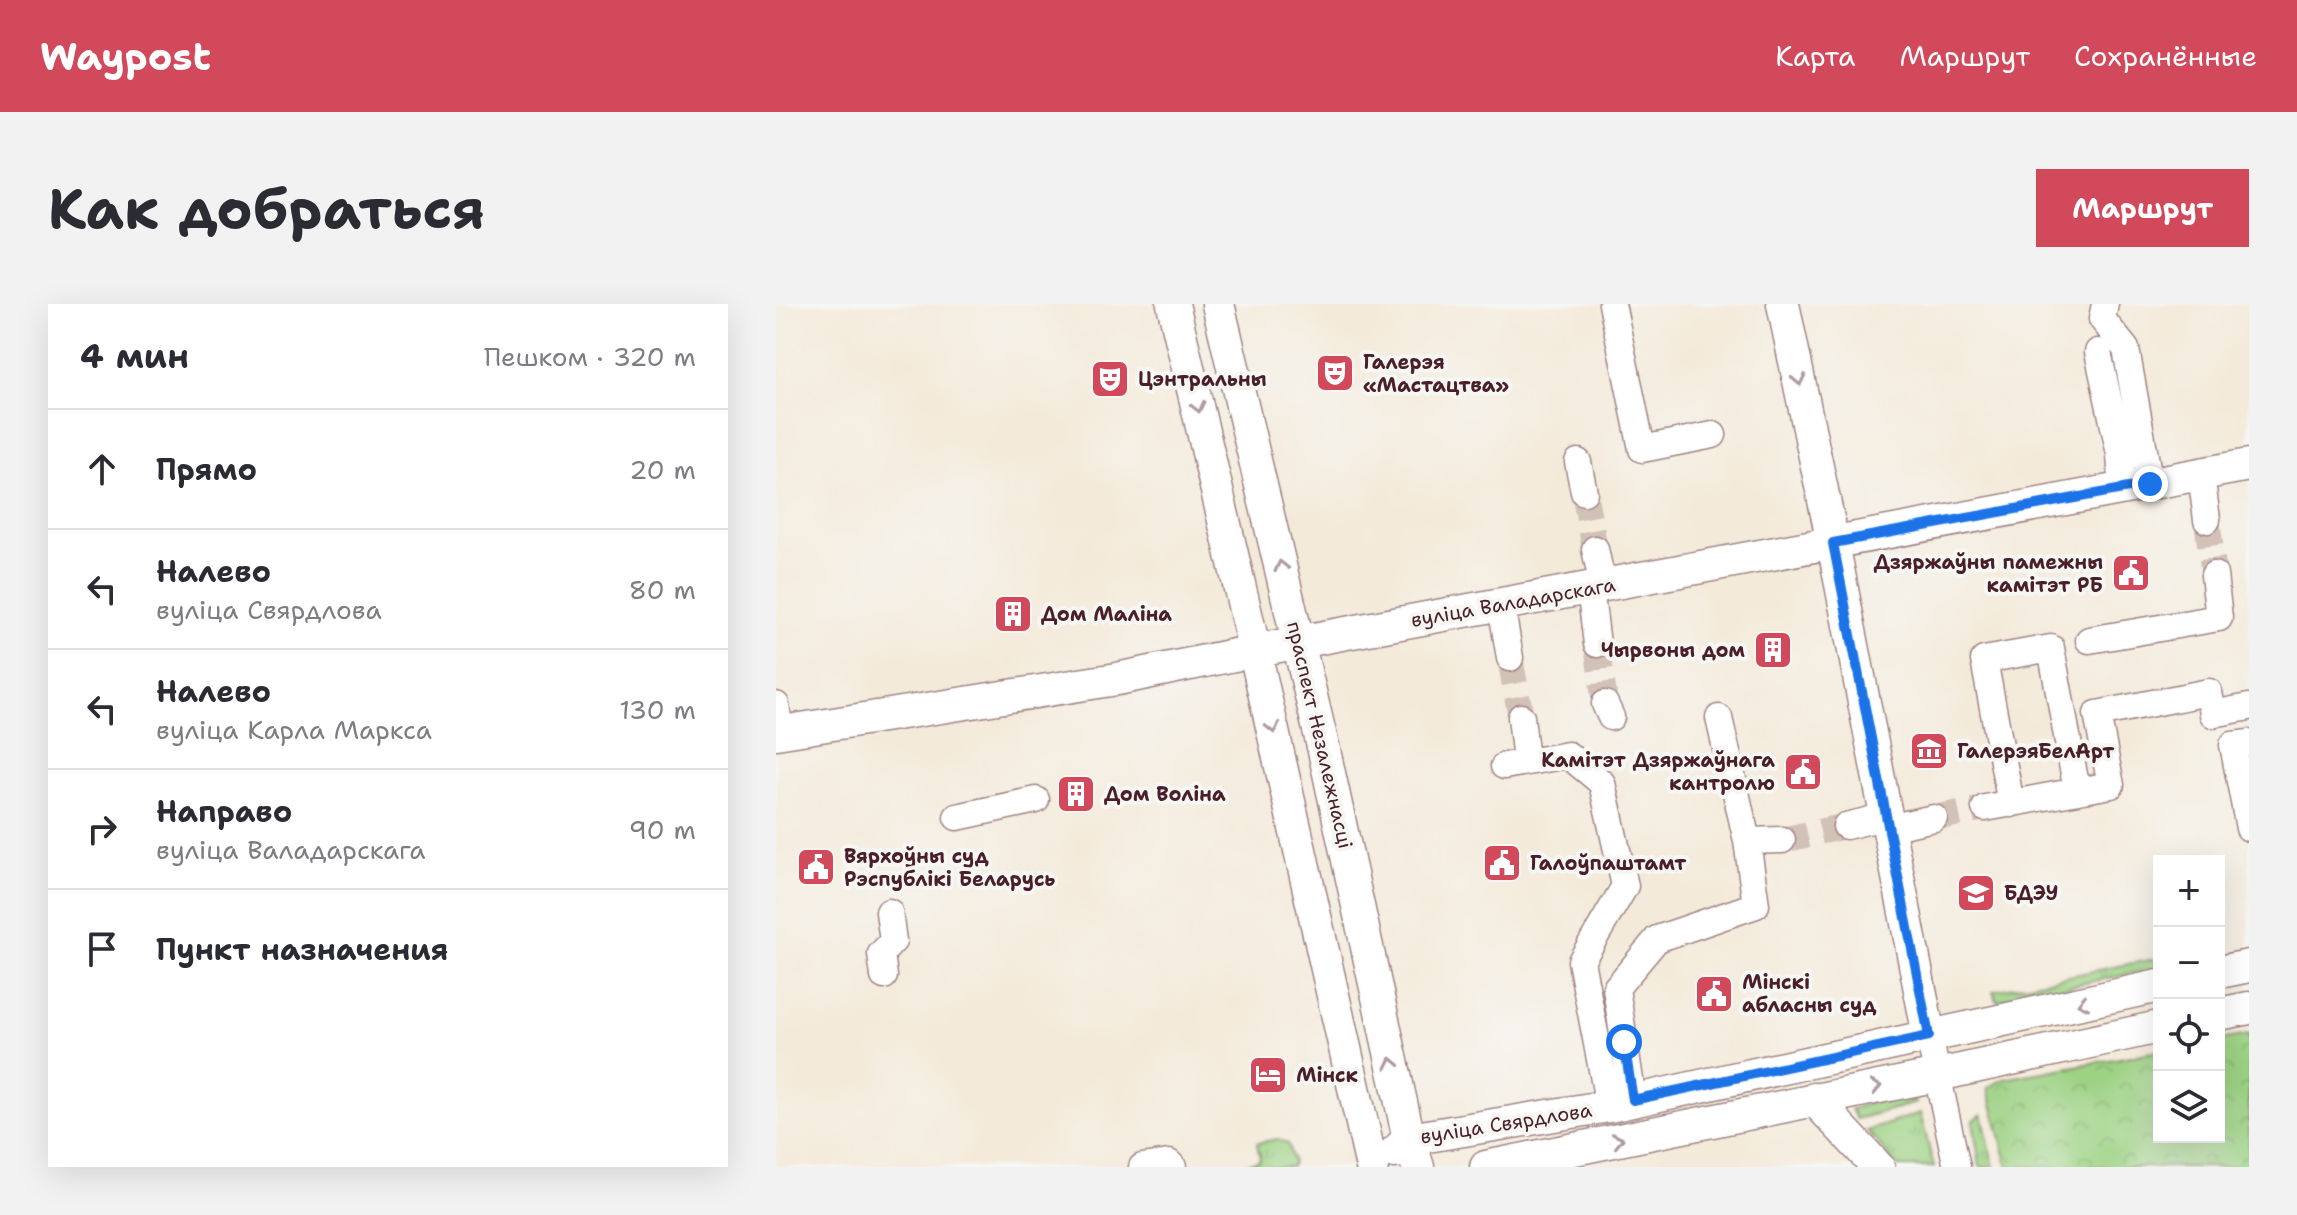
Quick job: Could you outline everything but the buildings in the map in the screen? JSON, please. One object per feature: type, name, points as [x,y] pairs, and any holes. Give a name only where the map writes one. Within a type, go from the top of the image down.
[{"type":"main road","points":[[1173,304],[1372,1167]]},
{"type":"main road","name":"праспект Незалежнасці","points":[[1218,304],[1414,1153]]},
{"type":"main road","points":[[1783,304],[1929,1036]]},
{"type":"main road","name":"вуліца Валадарскага","points":[[777,723],[1117,679],[1298,642],[2249,465]]},
{"type":"main road","points":[[2225,971],[2249,966]]},
{"type":"main road","name":"вуліца Свярдлова","points":[[1379,1167],[1414,1153],[1621,1103],[2153,987]]},
{"type":"main road","points":[[2225,1013],[2249,1008]]},
{"type":"main road","name":"вуліца Свярдлова","points":[[1486,1167],[2153,1028]]},
{"type":"main road","points":[[1814,1099],[1878,1167]]},
{"type":"street","points":[[1612,304],[1642,449],[1713,435]]},
{"type":"street","points":[[2105,304],[2102,319],[2126,349],[2136,486]]},
{"type":"street","points":[[2098,352],[2120,454],[2136,486]]},
{"type":"street","points":[[1578,462],[1584,492]]},
{"type":"street","points":[[2201,474],[2207,520]]},
{"type":"street","points":[[1595,549],[1597,644]]},
{"type":"street","points":[[2089,640],[2219,618],[2214,575]]},
{"type":"street","points":[[1501,604],[1510,658]]},
{"type":"street","points":[[2077,791],[2051,648],[1984,660],[1998,806],[2111,785],[2097,714],[2209,692],[2213,714],[2249,707]]},
{"type":"street","points":[[1521,717],[1515,763],[1568,755],[1602,783],[1625,886],[1581,961],[1621,1103]]},
{"type":"street","points":[[1621,1103],[1616,988],[1657,939],[1756,905],[1747,841],[1719,718]]},
{"type":"street","points":[[2249,743],[2233,745],[2249,828]]},
{"type":"street","points":[[957,817],[1036,800]]},
{"type":"street","points":[[1846,826],[1934,818]]},
{"type":"street","points":[[1747,841],[1782,840]]},
{"type":"street","points":[[884,976],[881,954],[893,941],[889,912]]},
{"type":"street","points":[[1929,1036],[1957,1167]]},
{"type":"street","points":[[1142,1167],[1169,1163],[1173,1167]]},
{"type":"green space","points":[[2153,959],[2153,969],[1997,1001],[1993,991]]},
{"type":"green space","points":[[2249,1035],[2249,1167],[2008,1167],[1988,1088],[2004,1079],[2153,1052],[2153,1143],[2225,1143],[2225,1039]]},
{"type":"green space","points":[[1904,1093],[1916,1103],[1856,1119],[1851,1109]]},
{"type":"green space","points":[[1920,1113],[1934,1167],[1898,1167],[1867,1131]]},
{"type":"green space","points":[[1982,1114],[1994,1167],[1980,1167],[1973,1121]]},
{"type":"green space","points":[[1278,1139],[1288,1144],[1293,1162],[1291,1167],[1235,1167],[1260,1160],[1257,1143]]},
{"type":"tunnel","points":[[1584,492],[1595,549]]},
{"type":"tunnel","points":[[2207,520],[2214,575]]},
{"type":"tunnel","points":[[1597,644],[1605,704]]},
{"type":"tunnel","points":[[1510,658],[1521,717]]},
{"type":"tunnel","points":[[1934,818],[1985,808]]},
{"type":"tunnel","points":[[1782,840],[1846,826]]},
{"type":"place","name":"Галерэя «Мастацтва»","points":[[1335,373]]},
{"type":"place","name":"Цэнтральны","points":[[1110,379]]},
{"type":"place","name":"Дзяржаўны памежны камітэт РБ","points":[[2131,573]]},
{"type":"place","name":"Дом Маліна","points":[[1013,614]]},
{"type":"place","name":"Чырвоны дом","points":[[1773,650]]},
{"type":"place","name":"ГалерэяБелАрт","points":[[1929,751]]},
{"type":"place","name":"Камітэт Дзяржаўнага кантролю","points":[[1803,772]]},
{"type":"place","name":"Дом Воліна","points":[[1076,794]]},
{"type":"place","name":"Галоўпаштамт","points":[[1502,863]]},
{"type":"place","name":"Вярхоўны суд Рэспублікі Беларусь","points":[[816,867]]},
{"type":"place","name":"БДЭУ","points":[[1976,893]]},
{"type":"place","name":"Мінскі абласны суд","points":[[1714,994]]},
{"type":"place","name":"Мінск","points":[[1268,1075]]},
{"type":"route","points":[[1624,1042],[1633,1100],[1929,1036],[1833,543],[2150,484]]}]
